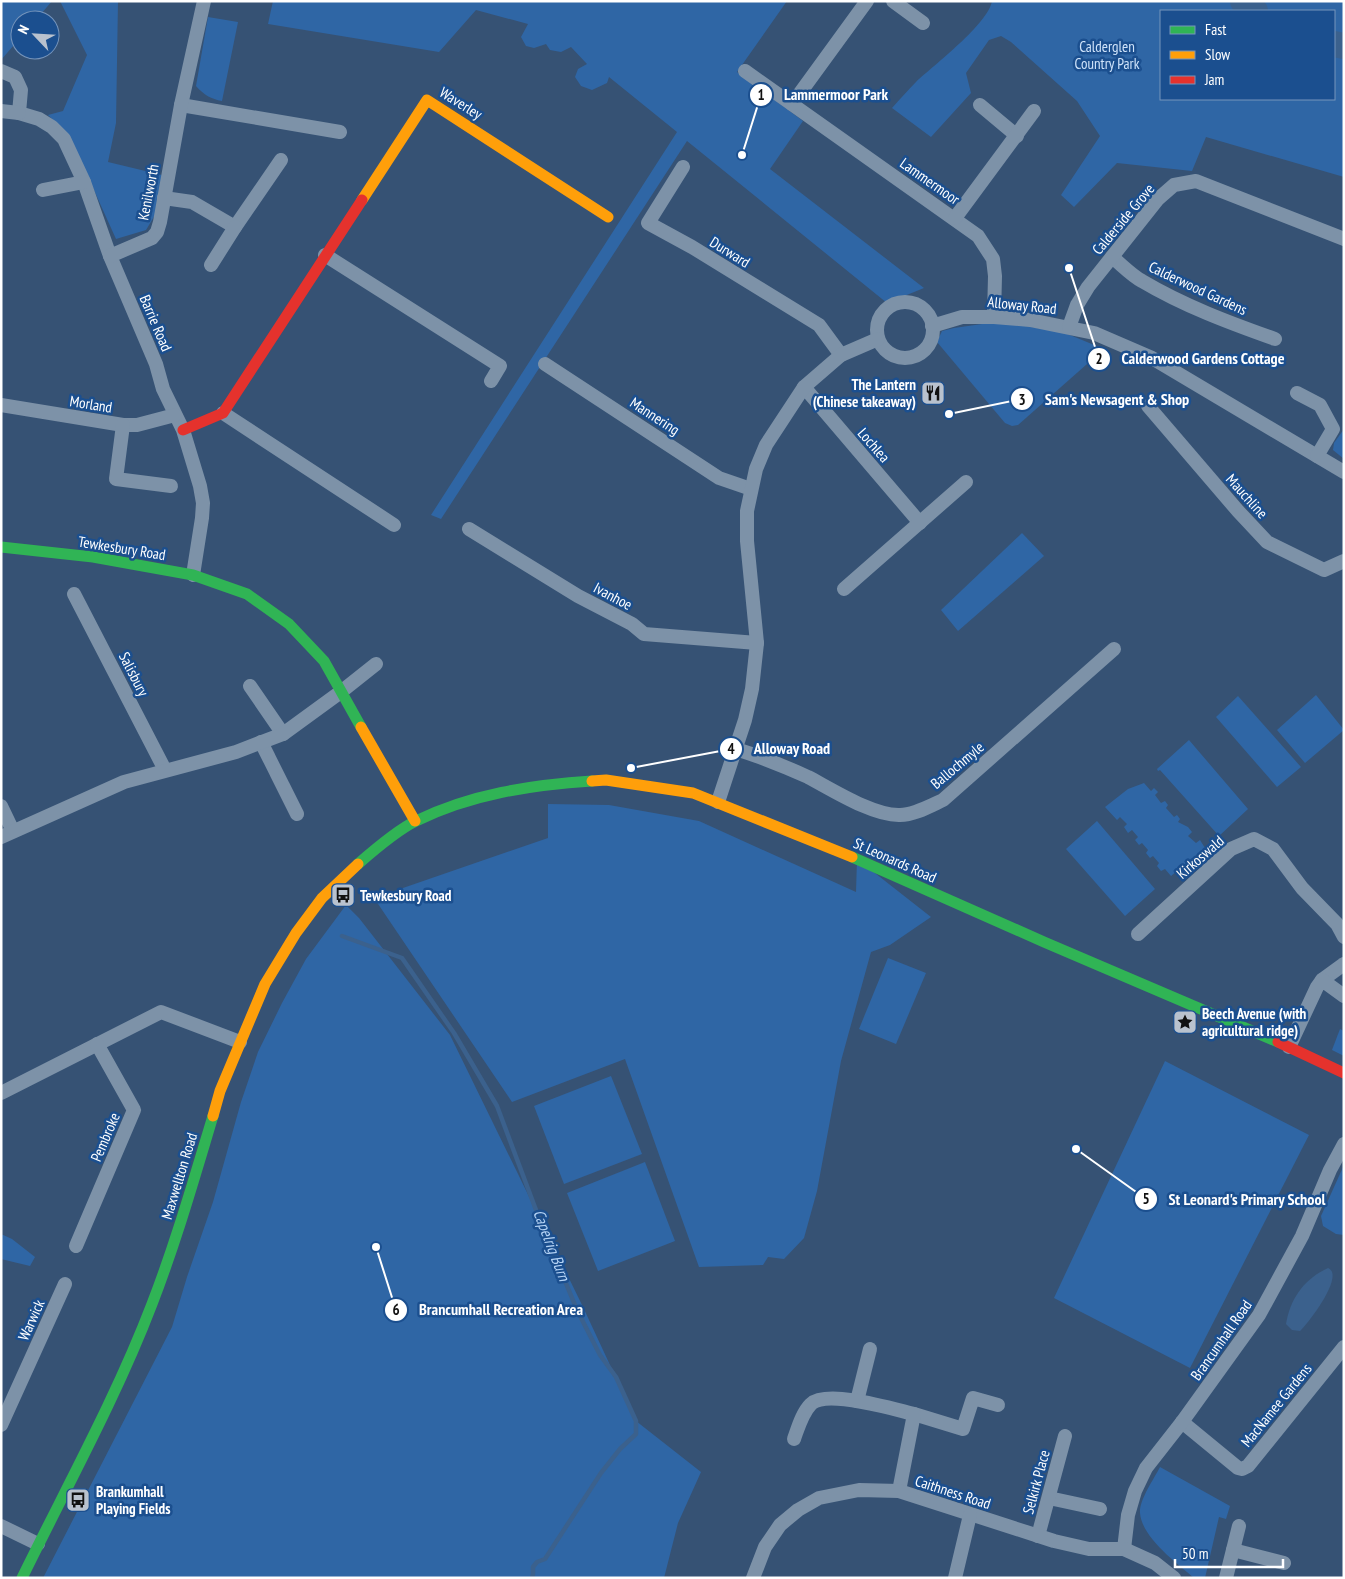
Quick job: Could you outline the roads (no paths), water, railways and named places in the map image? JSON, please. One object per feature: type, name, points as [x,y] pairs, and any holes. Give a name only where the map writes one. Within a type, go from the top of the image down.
[{"type":"street","name":"Kenilworth","points":[[110,256],[152,238],[157,232],[181,105],[204,1]]},
{"type":"street","points":[[792,104],[867,1]]},
{"type":"street","points":[[893,1],[923,23]]},
{"type":"street","points":[[1,71],[15,77],[21,90],[19,113]]},
{"type":"street","name":"Lammermoor","points":[[745,71],[978,236],[993,259],[995,276],[994,317]]},
{"type":"street","name":"Waverley","points":[[223,413],[427,100],[608,217]]},
{"type":"street","points":[[181,105],[340,132]]},
{"type":"street","points":[[980,105],[1017,136]]},
{"type":"street","name":"Barrie Road","points":[[1,111],[19,113],[38,119],[52,127],[64,139],[84,182],[110,256],[156,364],[164,389],[183,430],[200,486],[203,502],[202,518],[192,575]]},
{"type":"street","points":[[955,218],[1034,112]]},
{"type":"street","points":[[211,265],[281,160]]},
{"type":"street","name":"Durward","points":[[683,167],[648,223],[692,247],[819,325],[840,355]]},
{"type":"street","name":"Calderside Grove","points":[[1069,327],[1077,305],[1088,287],[1158,199],[1174,185],[1196,181],[1344,239]]},
{"type":"street","points":[[43,190],[84,182]]},
{"type":"street","points":[[164,198],[192,202],[234,228]]},
{"type":"street","points":[[325,255],[500,366],[491,381]]},
{"type":"street","name":"Calderwood Gardens","points":[[1112,257],[1140,280],[1169,296],[1230,323],[1275,339]]},
{"type":"street","points":[[901,302],[909,302],[925,310],[930,317],[932,326],[930,343],[924,350],[908,358],[890,354],[878,339],[878,323],[881,316],[892,305],[901,302]]},
{"type":"street","name":"Alloway Road","points":[[932,326],[962,317],[994,317],[1030,320],[1094,334],[1152,358],[1344,472]]},
{"type":"street","points":[[718,802],[745,720],[752,689],[757,643],[747,541],[748,511],[756,469],[766,445],[804,388],[840,355],[878,339]]},
{"type":"street","name":"Mannering","points":[[545,364],[719,478],[751,488]]},
{"type":"street","name":"Lochlea","points":[[804,388],[920,523]]},
{"type":"street","points":[[1296,393],[1320,405],[1333,429],[1317,456]]},
{"type":"street","name":"Morland","points":[[1,405],[123,425],[137,425],[175,415]]},
{"type":"street","name":"Mauchline","points":[[1148,406],[1267,542],[1324,570],[1344,561]]},
{"type":"street","points":[[183,430],[223,413],[394,525]]},
{"type":"street","points":[[123,425],[116,479],[171,486]]},
{"type":"street","points":[[844,589],[966,482]]},
{"type":"street","name":"Ivanhoe","points":[[469,529],[578,596],[632,624],[644,634],[757,643]]},
{"type":"street","name":"Tewkesbury Road","points":[[1,547],[93,558],[192,575],[247,594],[289,624],[324,661],[415,821]]},
{"type":"street","name":"Salisbury","points":[[74,594],[165,770]]},
{"type":"street","name":"Ballochmyle","points":[[736,749],[769,760],[882,812],[899,815],[914,812],[943,800],[1114,649]]},
{"type":"street","points":[[1,806],[7,834],[124,782],[236,752],[283,734],[376,664]]},
{"type":"street","points":[[250,686],[283,734]]},
{"type":"street","points":[[261,742],[297,814]]},
{"type":"street","name":"St Leonards Road","points":[[415,821],[478,797],[545,784],[606,780],[694,793],[857,859],[1289,1047],[1344,1073]]},
{"type":"street","name":"Maxwellton Road","points":[[22,1578],[125,1368],[152,1304],[181,1223],[220,1091],[265,984],[296,932],[322,898],[375,849],[415,821]]},
{"type":"street","name":"Kirkoswald","points":[[1138,934],[1231,849],[1254,839],[1273,849],[1302,888],[1337,924],[1344,937]]},
{"type":"street","points":[[1289,1047],[1317,987],[1322,980],[1344,964]]},
{"type":"street","points":[[1322,980],[1344,996]]},
{"type":"street","points":[[1,1093],[161,1012],[240,1042]]},
{"type":"street","name":"Pembroke","points":[[76,1246],[134,1110],[97,1044]]},
{"type":"street","name":"Brancumhall Road","points":[[1124,1550],[1128,1515],[1135,1491],[1146,1468],[1182,1422],[1259,1315],[1302,1236],[1330,1170],[1344,1144]]},
{"type":"street","name":"Warwick","points":[[1,1425],[65,1284]]},
{"type":"street","name":"MacNamee Gardens","points":[[1182,1422],[1238,1468],[1242,1469],[1248,1466],[1344,1347]]},
{"type":"street","points":[[857,1401],[870,1349]]},
{"type":"street","points":[[794,1439],[804,1412],[812,1402],[825,1398],[842,1398],[857,1401],[914,1414],[963,1429],[973,1398],[998,1405]]},
{"type":"street","points":[[898,1491],[914,1414]]},
{"type":"street","name":"Selkirk Place","points":[[1038,1536],[1065,1436]]},
{"type":"street","name":"Caithness Road","points":[[753,1578],[765,1547],[780,1526],[798,1510],[819,1498],[859,1490],[898,1491],[1038,1536],[1089,1549],[1124,1550],[1155,1563],[1174,1578]]},
{"type":"street","points":[[1049,1498],[1100,1509]]},
{"type":"street","points":[[955,1578],[970,1515]]},
{"type":"street","points":[[1,1526],[38,1544]]},
{"type":"street","points":[[1226,1578],[1239,1526]]},
{"type":"street","points":[[1232,1550],[1284,1563]]},
{"type":"waterway","points":[[1243,1],[1254,10]]},
{"type":"waterway","points":[[1240,10],[1244,2]]},
{"type":"waterway","points":[[1335,44],[1344,46]]},
{"type":"waterway","name":"Capelrig Burn","points":[[342,936],[402,958],[454,1033],[497,1106],[539,1218],[577,1310],[600,1355],[616,1377],[636,1421],[636,1434],[620,1449],[601,1473],[545,1559],[537,1562],[533,1567],[532,1578]]},
{"type":"place","name":"Lammermoor Park","points":[[742,155]]},
{"type":"place","name":"Calderwood Gardens Cottage","points":[[1069,268]]},
{"type":"place","name":"The Lantern (Chinese takeaway)","points":[[933,393]]},
{"type":"place","name":"Sam's Newsagent & Shop","points":[[949,414]]},
{"type":"place","name":"Alloway Road","points":[[631,768]]},
{"type":"place","name":"Tewkesbury Road","points":[[343,895]]},
{"type":"place","name":"Beech Avenue (with agricultural ridge)","points":[[1185,1022]]},
{"type":"place","name":"St Leonard's Primary School","points":[[1076,1149]]},
{"type":"place","name":"Brancumhall Recreation Area","points":[[376,1247]]},
{"type":"place","name":"Brankumhall Playing Fields","points":[[78,1500]]},
{"type":"park label","name":"Calderglen Country Park","points":[[1107,54]]}]
